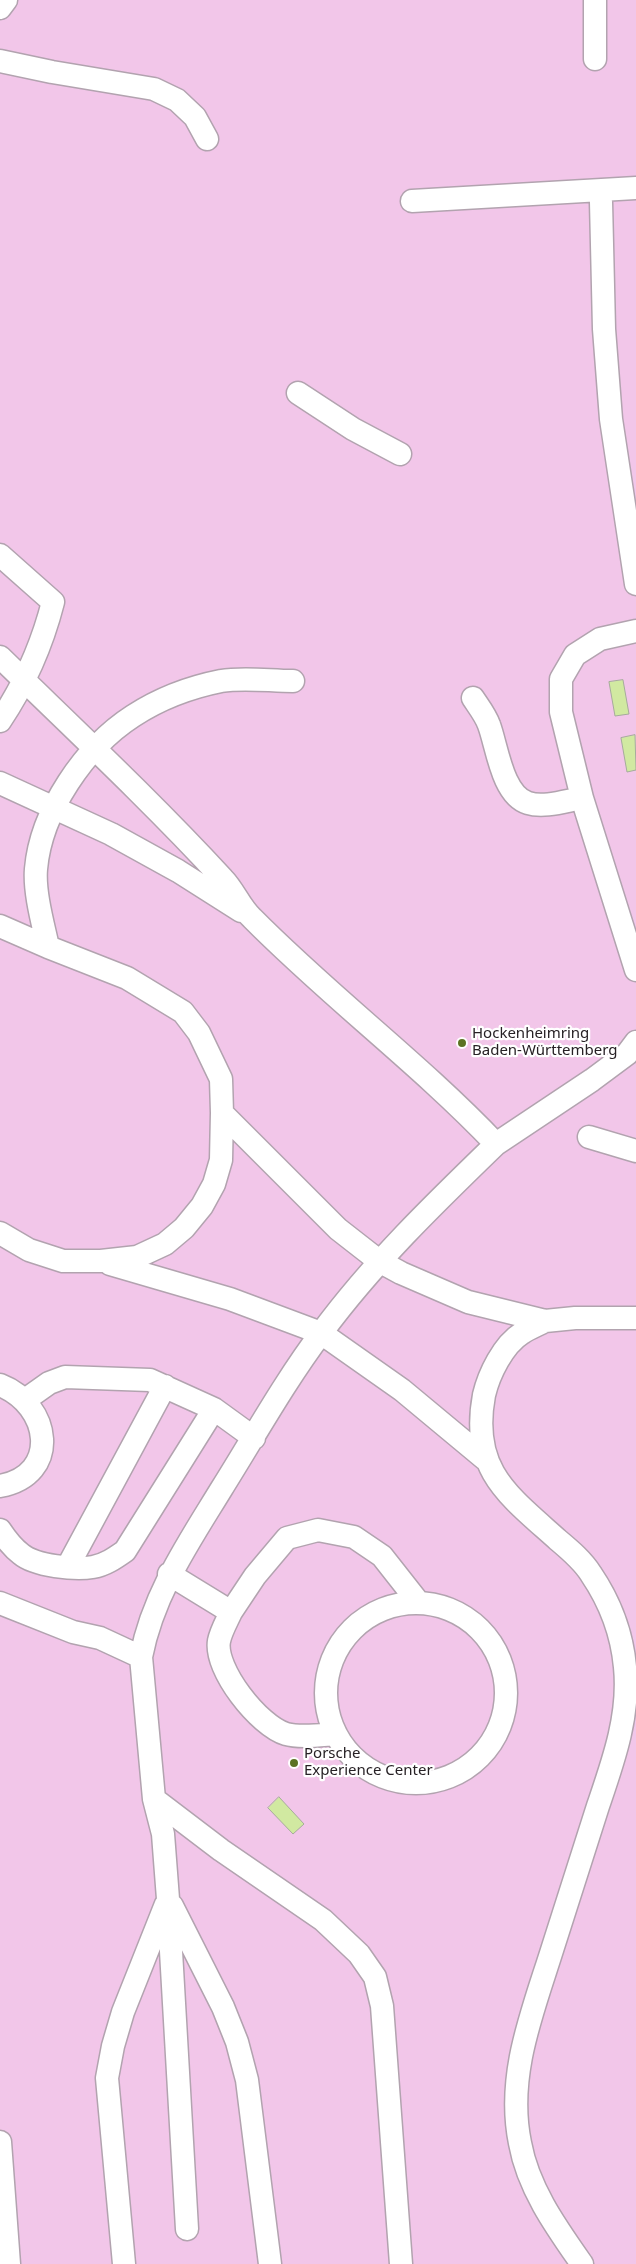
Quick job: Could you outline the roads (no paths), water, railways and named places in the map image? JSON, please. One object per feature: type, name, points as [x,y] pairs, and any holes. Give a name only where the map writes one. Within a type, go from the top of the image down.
[{"type":"lane","points":[[0,8],[6,0]]},
{"type":"lane","points":[[595,0],[595,60]]},
{"type":"lane","points":[[0,61],[52,72],[154,89],[177,100],[195,117],[207,139]]},
{"type":"lane","points":[[412,201],[636,188]]},
{"type":"lane","points":[[601,202],[604,329],[611,419],[636,584]]},
{"type":"lane","points":[[298,393],[353,429],[400,454]]},
{"type":"lane","points":[[0,555],[53,602],[43,640],[24,680],[0,721]]},
{"type":"lane","points":[[636,631],[600,639],[574,655],[561,680],[561,712],[582,798],[636,970]]},
{"type":"lane","points":[[0,658],[96,748],[225,880],[250,917]]},
{"type":"lane","points":[[48,947],[36,870],[40,842],[53,808],[70,780],[96,748],[132,716],[154,704],[204,685],[240,680],[293,681]]},
{"type":"lane","points":[[473,698],[489,723],[499,765],[515,794],[527,802],[542,804],[582,798]]},
{"type":"lane","points":[[0,783],[111,834],[178,871],[250,917],[422,1074],[456,1102],[496,1144]]},
{"type":"lane","points":[[0,926],[127,978],[183,1012],[199,1033],[221,1079],[222,1113],[222,1160],[214,1184],[202,1206],[184,1228],[165,1244],[137,1257],[101,1261],[63,1261],[29,1250],[0,1234]]},
{"type":"lane","points":[[187,2229],[163,1834],[154,1799],[141,1657],[145,1638],[169,1574],[321,1333],[379,1261],[420,1217],[496,1144],[592,1080],[627,1054],[636,1042]]},
{"type":"lane","points":[[222,1113],[338,1229],[379,1261],[433,1288],[468,1302],[545,1321],[575,1318],[636,1318]]},
{"type":"lane","points":[[590,1137],[636,1151]]},
{"type":"lane","points":[[101,1261],[230,1299],[321,1333],[402,1390],[485,1459]]},
{"type":"lane","points":[[545,1321],[521,1333],[509,1345],[495,1366],[486,1388],[481,1413],[485,1459],[494,1477],[517,1502],[575,1554],[590,1571],[606,1598],[620,1637],[625,1669],[625,1696],[618,1747],[526,2030],[516,2080],[516,2115],[520,2145],[533,2183],[552,2220],[582,2264]]},
{"type":"lane","points":[[25,1400],[49,1383],[64,1377],[150,1380],[214,1409],[254,1438]]},
{"type":"lane","points":[[0,1385],[13,1391],[33,1409],[39,1421],[42,1434],[41,1447],[31,1472],[11,1484],[0,1486]]},
{"type":"lane","points":[[68,1566],[165,1386]]},
{"type":"lane","points":[[0,1530],[21,1555],[32,1561],[49,1565],[92,1567],[107,1563],[125,1551],[214,1409]]},
{"type":"lane","points":[[336,1734],[287,1735],[274,1729],[250,1705],[224,1671],[219,1642],[231,1612],[255,1576],[286,1538],[318,1530],[354,1537],[382,1556],[419,1603]]},
{"type":"lane","points":[[169,1574],[231,1612]]},
{"type":"lane","points":[[0,1603],[73,1632],[100,1638],[141,1657]]},
{"type":"lane","points":[[419,1603],[447,1608],[472,1622],[492,1643],[504,1669],[507,1697],[501,1726],[487,1750],[466,1770],[439,1781],[411,1784],[380,1777],[354,1760],[336,1734],[326,1705],[328,1674],[339,1645],[360,1622],[388,1607],[419,1603]]},
{"type":"lane","points":[[154,1799],[221,1850],[323,1920],[359,1954],[376,1978],[384,2024],[402,2264]]},
{"type":"lane","points":[[124,2264],[107,2078],[113,2046],[123,2012],[168,1899]]},
{"type":"lane","points":[[168,1899],[223,2007],[237,2042],[247,2080],[270,2264]]},
{"type":"lane","points":[[0,2142],[9,2264]]},
{"type":"place","name":"Hockenheimring Baden-Württemberg","points":[[462,1043]]},
{"type":"place","name":"Porsche Experience Center","points":[[294,1763]]}]
